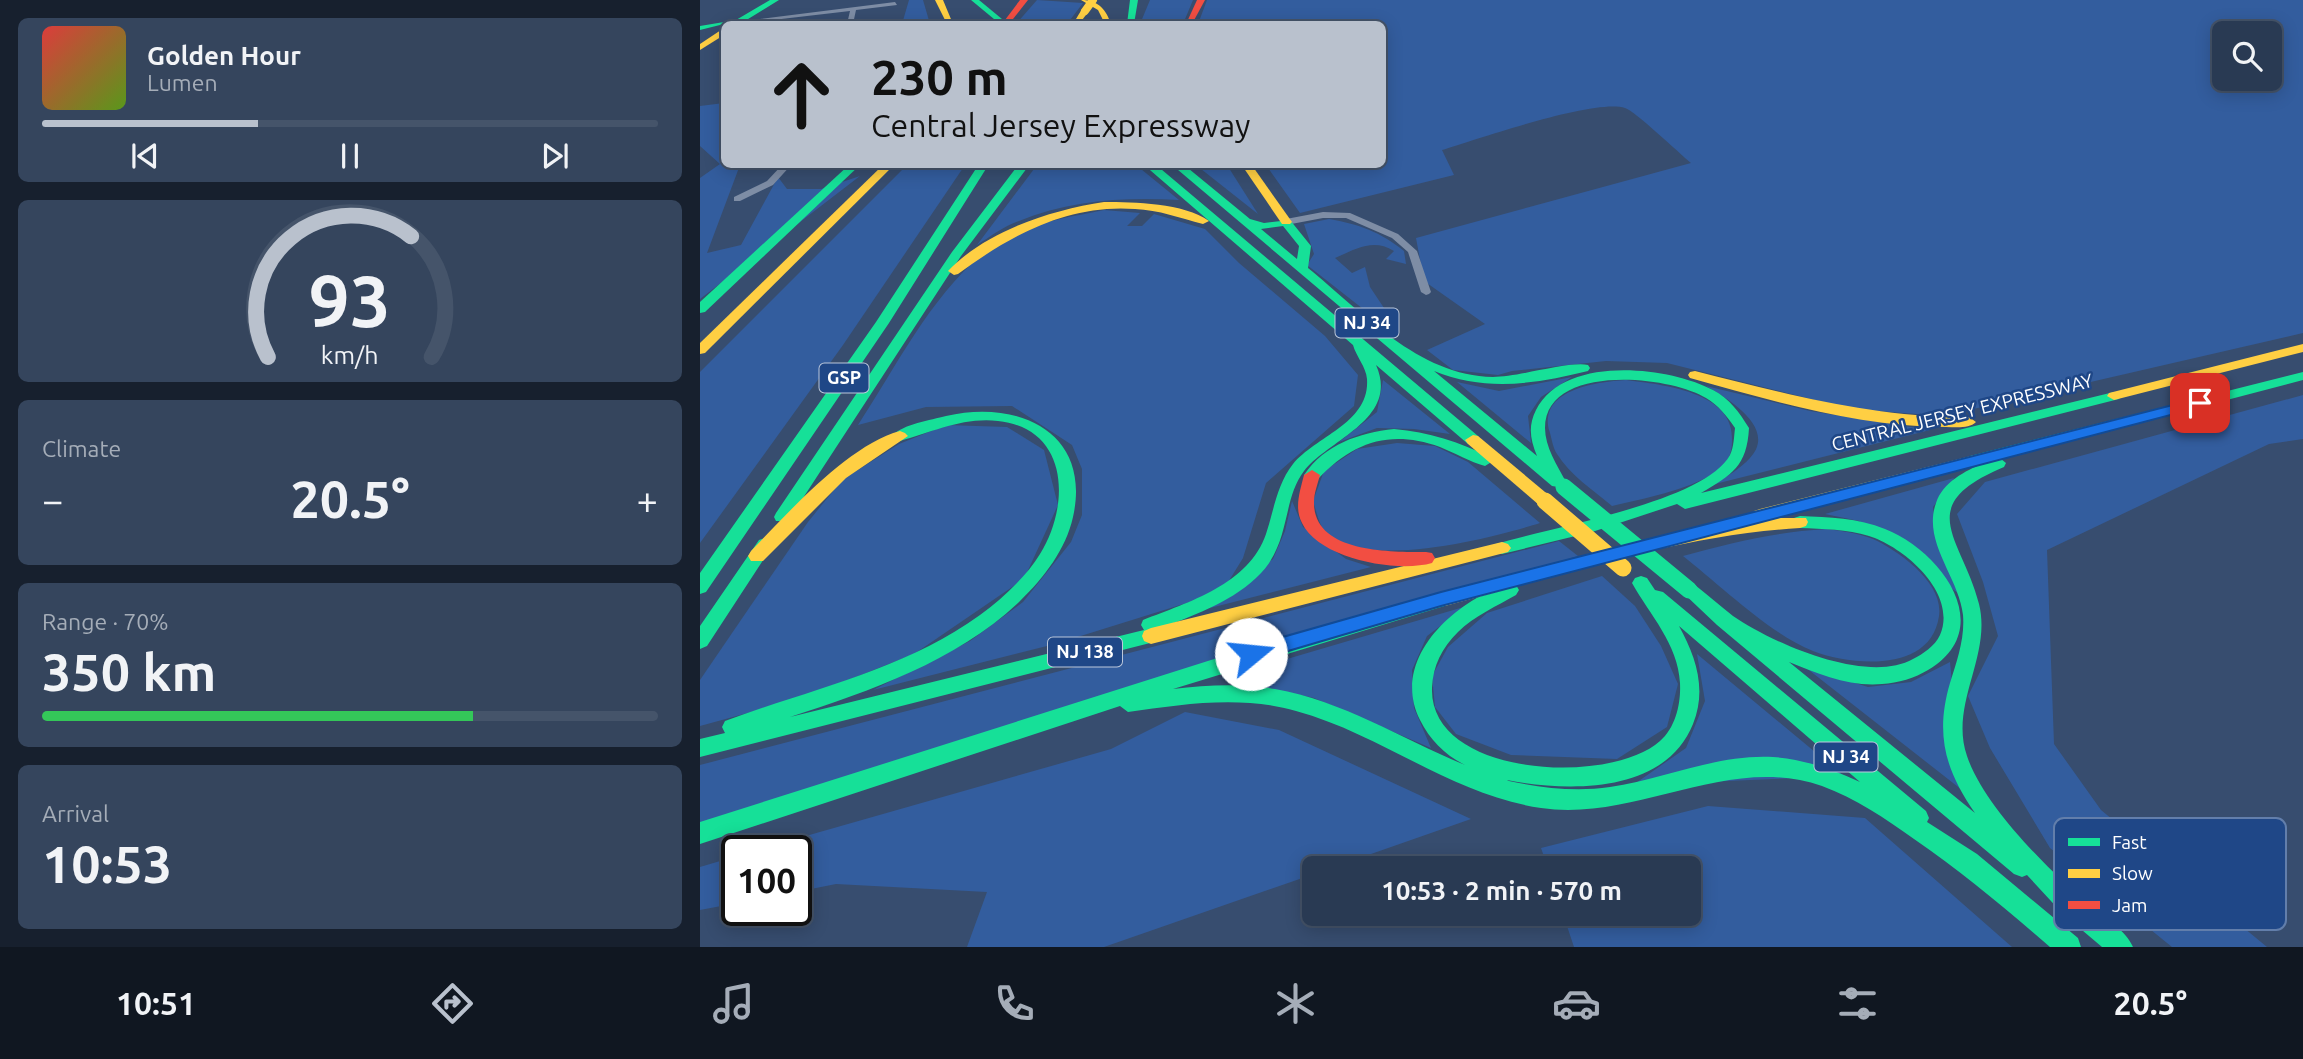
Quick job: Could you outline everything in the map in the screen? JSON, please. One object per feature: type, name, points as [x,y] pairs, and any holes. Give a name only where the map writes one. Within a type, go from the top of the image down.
[{"type":"main road","points":[[740,21],[775,0]]},
{"type":"main road","points":[[939,0],[949,21]]},
{"type":"main road","points":[[959,0],[984,21]]},
{"type":"main road","points":[[975,0],[1003,21]]},
{"type":"main road","points":[[1008,21],[1024,0]]},
{"type":"main road","points":[[1131,21],[1135,0]]},
{"type":"main road","points":[[1190,21],[1201,0]]},
{"type":"main road","points":[[1085,9],[1101,9],[1107,21]]},
{"type":"main road","points":[[700,28],[721,25]]},
{"type":"main road","points":[[700,48],[721,34]]},
{"type":"main road","points":[[700,309],[852,168]]},
{"type":"main road","points":[[700,351],[886,168]]},
{"type":"main road","name":"GSP","points":[[700,587],[882,323],[981,168]]},
{"type":"main road","points":[[700,641],[956,254],[1022,168]]},
{"type":"main road","name":"NJ 34","points":[[1153,168],[2068,947]]},
{"type":"main road","points":[[1249,168],[1305,246],[1302,270]]},
{"type":"main road","name":"NJ 34","points":[[1188,170],[1302,270],[2054,892]]},
{"type":"main road","points":[[934,289],[967,259],[1006,234],[1042,219],[1096,206],[1148,205],[1180,210],[1240,244]]},
{"type":"main road","points":[[1246,222],[1259,226],[1286,222]]},
{"type":"main road","points":[[1077,654],[1196,607],[1226,590],[1261,561],[1271,545],[1290,484],[1298,469],[1319,447],[1359,417],[1370,402],[1374,381],[1358,344]]},
{"type":"main road","name":"CENTRAL JERSEY EXPRESSWAY","points":[[1632,516],[2303,348]]},
{"type":"main road","points":[[1402,351],[1441,372],[1484,383],[1510,383],[1591,367],[1644,366],[1685,373],[1815,407],[1879,419],[1941,424],[2034,415]]},
{"type":"main road","points":[[1561,484],[1541,444],[1538,422],[1547,400],[1569,383],[1604,375],[1658,377],[1700,388],[1721,400],[1741,426],[1742,446],[1738,457],[1718,476],[1687,492],[1654,503],[1632,516]]},
{"type":"main road","points":[[1694,534],[2303,376]]},
{"type":"main road","points":[[700,739],[904,667],[944,647],[999,609],[1043,565],[1063,534],[1071,491],[1066,462],[1054,442],[1022,421],[983,416],[936,422],[890,440],[839,474],[757,556]]},
{"type":"main road","points":[[1470,556],[1380,558],[1338,548],[1319,536],[1307,518],[1304,499],[1310,478],[1324,461],[1348,445],[1378,435],[1404,434],[1429,437],[1454,445],[1524,483]]},
{"type":"main road","points":[[2041,444],[1964,481],[1949,493],[1941,516],[1944,536],[1970,604],[1973,630],[1951,708],[1950,727],[1956,756],[1975,793],[2002,828],[2054,885]]},
{"type":"main road","name":"NJ 138","points":[[700,748],[1632,516]]},
{"type":"main road","points":[[1694,534],[1809,521],[1848,524],[1871,530],[1899,543],[1922,561],[1940,581],[1952,612],[1948,638],[1931,660],[1909,672],[1870,677],[1848,674],[1820,664],[1724,620]]},
{"type":"main road","name":"NJ 138","points":[[700,834],[1330,630],[1694,534]]},
{"type":"main road","points":[[1550,571],[1485,603],[1447,631],[1432,647],[1426,659],[1421,687],[1429,722],[1447,743],[1476,759],[1533,775],[1577,778],[1620,773],[1642,765],[1662,752],[1680,731],[1690,701],[1688,669],[1674,636],[1641,583]]},
{"type":"main road","points":[[1071,712],[1205,695],[1276,696],[1323,710],[1475,781],[1506,791],[1574,800],[1635,794],[1745,766],[1793,768],[1826,778],[1862,795],[1978,870]]},
{"type":"main road","name":"NJ 34","points":[[2100,930],[2121,947]]},
{"type":"street","points":[[753,21],[895,4]]},
{"type":"street","points":[[851,21],[854,8]]},
{"type":"street","points":[[737,199],[773,180],[784,168]]},
{"type":"street","points":[[1286,222],[1323,215],[1347,215],[1395,236],[1412,251],[1426,292]]},
{"type":"shaded area","points":[[909,0],[923,0],[929,21],[903,21]]},
{"type":"shaded area","points":[[1037,0],[1083,3],[1069,21],[1019,21]]},
{"type":"shaded area","points":[[1150,0],[1193,0],[1184,21],[1141,21]]},
{"type":"shaded area","points":[[1207,0],[2303,0],[2303,333],[1943,416],[1851,409],[1667,363],[1606,361],[1512,371],[1498,375],[1453,370],[1427,350],[1485,324],[1424,281],[1416,238],[1691,163],[1630,111],[1610,107],[1563,114],[1442,150],[1454,175],[1300,213],[1268,168],[1386,168],[1386,21],[1199,21]]},
{"type":"shaded area","points":[[721,103],[721,168],[739,168],[707,253],[741,245],[778,177],[787,189],[821,189],[860,176],[700,299],[700,178],[720,164],[700,146],[700,106]]},
{"type":"shaded area","points":[[904,168],[963,168],[843,345],[700,543],[700,372]]},
{"type":"shaded area","points":[[1035,168],[1140,168],[1179,200],[1118,200],[1058,208],[1013,223],[977,245]]},
{"type":"shaded area","points":[[1200,168],[1229,168],[1258,214]]},
{"type":"shaded area","points":[[1104,210],[1140,213],[1127,226],[1142,226],[1154,214],[1205,229],[1239,263],[1325,336],[1358,375],[1354,406],[1266,483],[1243,558],[1222,592],[1055,644],[873,690],[970,641],[1023,602],[1071,542],[1082,515],[1082,469],[1072,445],[1012,406],[926,407],[858,425],[934,306],[971,264],[992,246],[1017,232],[1046,222]]},
{"type":"shaded area","points":[[1329,219],[1369,230],[1404,251],[1406,264],[1386,259],[1394,251],[1379,245],[1364,246],[1335,258],[1352,273],[1365,267],[1370,287],[1392,320],[1381,323],[1307,265],[1314,254],[1304,224]]},
{"type":"shaded area","points":[[1572,377],[1541,397],[1528,416],[1531,443],[1457,382],[1499,391]]},
{"type":"shaded area","points":[[1383,380],[1450,434],[1377,428],[1339,442],[1377,412]]},
{"type":"shaded area","points":[[1626,380],[1676,388],[1709,401],[1722,411],[1730,424],[1732,441],[1730,455],[1723,467],[1678,489],[1612,506],[1575,475],[1562,462],[1554,447],[1548,418],[1552,407],[1560,398],[1585,386]]},
{"type":"shaded area","points":[[1706,386],[1810,411],[1930,430],[1715,484],[1750,458],[1757,447],[1758,436],[1754,425],[1737,406]]},
{"type":"shaded area","points":[[2303,395],[2303,439],[2269,444],[2047,550],[2054,744],[2101,810],[2111,818],[2054,818],[2054,851],[1990,748],[1968,696],[1998,636],[1983,582],[1957,514],[1985,482]]},
{"type":"shaded area","points":[[946,425],[1007,427],[1044,450],[1058,505],[1024,579],[914,654],[803,698],[700,726],[700,680],[808,522],[842,480],[899,444]]},
{"type":"shaded area","points":[[1397,443],[1435,446],[1468,462],[1540,523],[1461,543],[1397,550],[1368,549],[1343,543],[1325,531],[1313,501],[1324,471],[1357,449]]},
{"type":"shaded area","points":[[1954,478],[1933,507],[1936,534],[1958,593],[1859,521],[1825,514]]},
{"type":"shaded area","points":[[1292,501],[1303,527],[1346,559],[1371,567],[1210,608],[1273,559],[1285,531]]},
{"type":"shaded area","points":[[1826,529],[1873,539],[1907,560],[1927,580],[1939,604],[1939,616],[1933,634],[1921,648],[1906,656],[1868,662],[1813,651],[1763,621],[1683,556],[1754,539]]},
{"type":"shaded area","points":[[1559,541],[1578,556],[700,823],[700,765]]},
{"type":"shaded area","points":[[1602,576],[1635,606],[1661,646],[1678,684],[1667,727],[1617,759],[1511,755],[1456,734],[1435,707],[1432,676],[1448,647],[1487,613]]},
{"type":"shaded area","points":[[1467,606],[1427,636],[1412,670],[1414,708],[1431,748],[1314,698],[1222,678]]},
{"type":"shaded area","points":[[1697,654],[1844,776],[1633,785],[1686,748],[1705,701]]},
{"type":"shaded area","points":[[1950,662],[1962,790],[1805,667],[1868,687],[1911,682]]},
{"type":"shaded area","points":[[1185,712],[1279,730],[1471,819],[1365,856],[1302,856],[1302,878],[1104,947],[967,947],[987,892],[836,884],[812,889],[812,835],[810,835],[1111,749]]},
{"type":"shaded area","points":[[1708,806],[1865,818],[2012,947],[1574,947],[1567,926],[1701,926],[1701,856],[1544,856],[1541,848]]},
{"type":"shaded area","points":[[721,861],[721,906],[700,910],[700,867]]},
{"type":"shaded area","points":[[2151,930],[2246,930],[2267,947],[2172,947]]},
{"type":"traffic: fast","points":[[740,21],[775,0]]},
{"type":"traffic: fast","points":[[975,0],[1000,21]]},
{"type":"traffic: fast","points":[[1130,21],[1134,0]]},
{"type":"traffic: fast","points":[[700,28],[721,25]]},
{"type":"traffic: fast","points":[[700,309],[852,168]]},
{"type":"traffic: fast","points":[[700,587],[882,323],[981,168]]},
{"type":"traffic: fast","points":[[782,517],[956,254],[1022,168]]},
{"type":"traffic: fast","points":[[1153,168],[1473,440]]},
{"type":"traffic: fast","points":[[1181,168],[1554,478]]},
{"type":"traffic: fast","points":[[1246,222],[1264,226],[1286,222],[1305,246],[1302,270]]},
{"type":"traffic: fast","points":[[1150,625],[1221,594],[1252,571],[1264,556],[1273,539],[1297,469],[1307,458],[1357,420],[1367,409],[1373,396],[1373,376],[1359,346]]},
{"type":"traffic: fast","points":[[1402,351],[1453,374],[1491,381],[1510,381],[1583,368]]},
{"type":"traffic: fast","points":[[1502,548],[1628,516],[1694,490],[1720,475],[1736,459],[1742,428],[1727,406],[1709,393],[1683,383],[1654,376],[1623,374],[1594,377],[1568,385],[1549,400],[1538,421],[1540,445],[1558,482]]},
{"type":"traffic: fast","points":[[1975,460],[2303,376]]},
{"type":"traffic: fast","points":[[1685,503],[2114,396]]},
{"type":"traffic: fast","points":[[732,727],[882,676],[955,641],[1015,595],[1046,559],[1064,519],[1068,478],[1062,459],[1052,443],[1036,429],[1014,419],[986,415],[956,418],[900,436]]},
{"type":"traffic: fast","points":[[1312,475],[1331,456],[1351,444],[1372,436],[1394,434],[1440,442],[1485,461]]},
{"type":"traffic: fast","points":[[1998,463],[1967,478],[1953,489],[1944,503],[1941,517],[1946,545],[1964,587],[1972,615],[1972,633],[1955,702],[1952,737],[1956,755],[1978,800],[2009,840],[2054,887]]},
{"type":"traffic: fast","points":[[1564,487],[1689,590]]},
{"type":"traffic: fast","points":[[1724,620],[1775,647],[1811,662],[1867,676],[1883,676],[1915,668],[1942,648],[1950,635],[1953,620],[1950,602],[1939,580],[1921,560],[1890,538],[1870,530],[1840,524],[1800,522]]},
{"type":"traffic: fast","points":[[700,641],[765,544]]},
{"type":"traffic: fast","points":[[1510,590],[1465,616],[1438,642],[1428,659],[1423,676],[1422,694],[1426,711],[1434,727],[1446,741],[1483,764],[1508,771],[1566,777],[1623,770],[1647,762],[1666,749],[1685,719],[1690,682],[1684,655],[1672,630],[1641,583]]},
{"type":"traffic: fast","points":[[1689,590],[2022,866]]},
{"type":"traffic: fast","points":[[1657,597],[1918,818]]},
{"type":"traffic: fast","points":[[700,833],[1211,668],[1445,599]]},
{"type":"traffic: fast","points":[[700,748],[1151,636]]},
{"type":"traffic: fast","points":[[1128,703],[1212,694],[1275,697],[1328,712],[1478,781],[1542,798],[1576,800],[1610,797],[1741,768],[1772,767],[1804,771],[1828,778],[1873,800],[1978,870]]},
{"type":"traffic: fast","points":[[1969,862],[2069,947]]},
{"type":"traffic: fast","points":[[2100,930],[2121,947]]},
{"type":"traffic: slow","points":[[939,0],[949,21]]},
{"type":"traffic: slow","points":[[1085,0],[1101,9],[1107,21]]},
{"type":"traffic: slow","points":[[1085,11],[1093,0]]},
{"type":"traffic: slow","points":[[1078,21],[1085,11]]},
{"type":"traffic: slow","points":[[700,48],[721,34]]},
{"type":"traffic: slow","points":[[700,350],[886,168]]},
{"type":"traffic: slow","points":[[1249,168],[1286,222]]},
{"type":"traffic: slow","points":[[954,271],[982,250],[1012,233],[1072,210],[1104,205],[1136,205],[1169,210],[1203,221]]},
{"type":"traffic: slow","points":[[2114,396],[2303,348]]},
{"type":"traffic: slow","points":[[1695,375],[1830,409],[1899,420],[1969,422]]},
{"type":"traffic: slow","points":[[757,556],[823,489],[859,460],[900,436]]},
{"type":"traffic: slow","points":[[1473,440],[1545,501]]},
{"type":"traffic: slow","points":[[1760,515],[1975,460]]},
{"type":"traffic: slow","points":[[1545,501],[1623,568]]},
{"type":"traffic: slow","points":[[1445,599],[1700,533],[1749,525],[1800,522]]},
{"type":"traffic: slow","points":[[1151,636],[1502,548]]},
{"type":"traffic: jam","points":[[1007,21],[1024,0]]},
{"type":"traffic: jam","points":[[1190,21],[1201,0]]},
{"type":"traffic: jam","points":[[1312,475],[1305,501],[1309,521],[1320,536],[1337,546],[1358,553],[1382,557],[1426,558]]},
{"type":"route","points":[[1251,654],[1441,599],[2200,403]]}]
